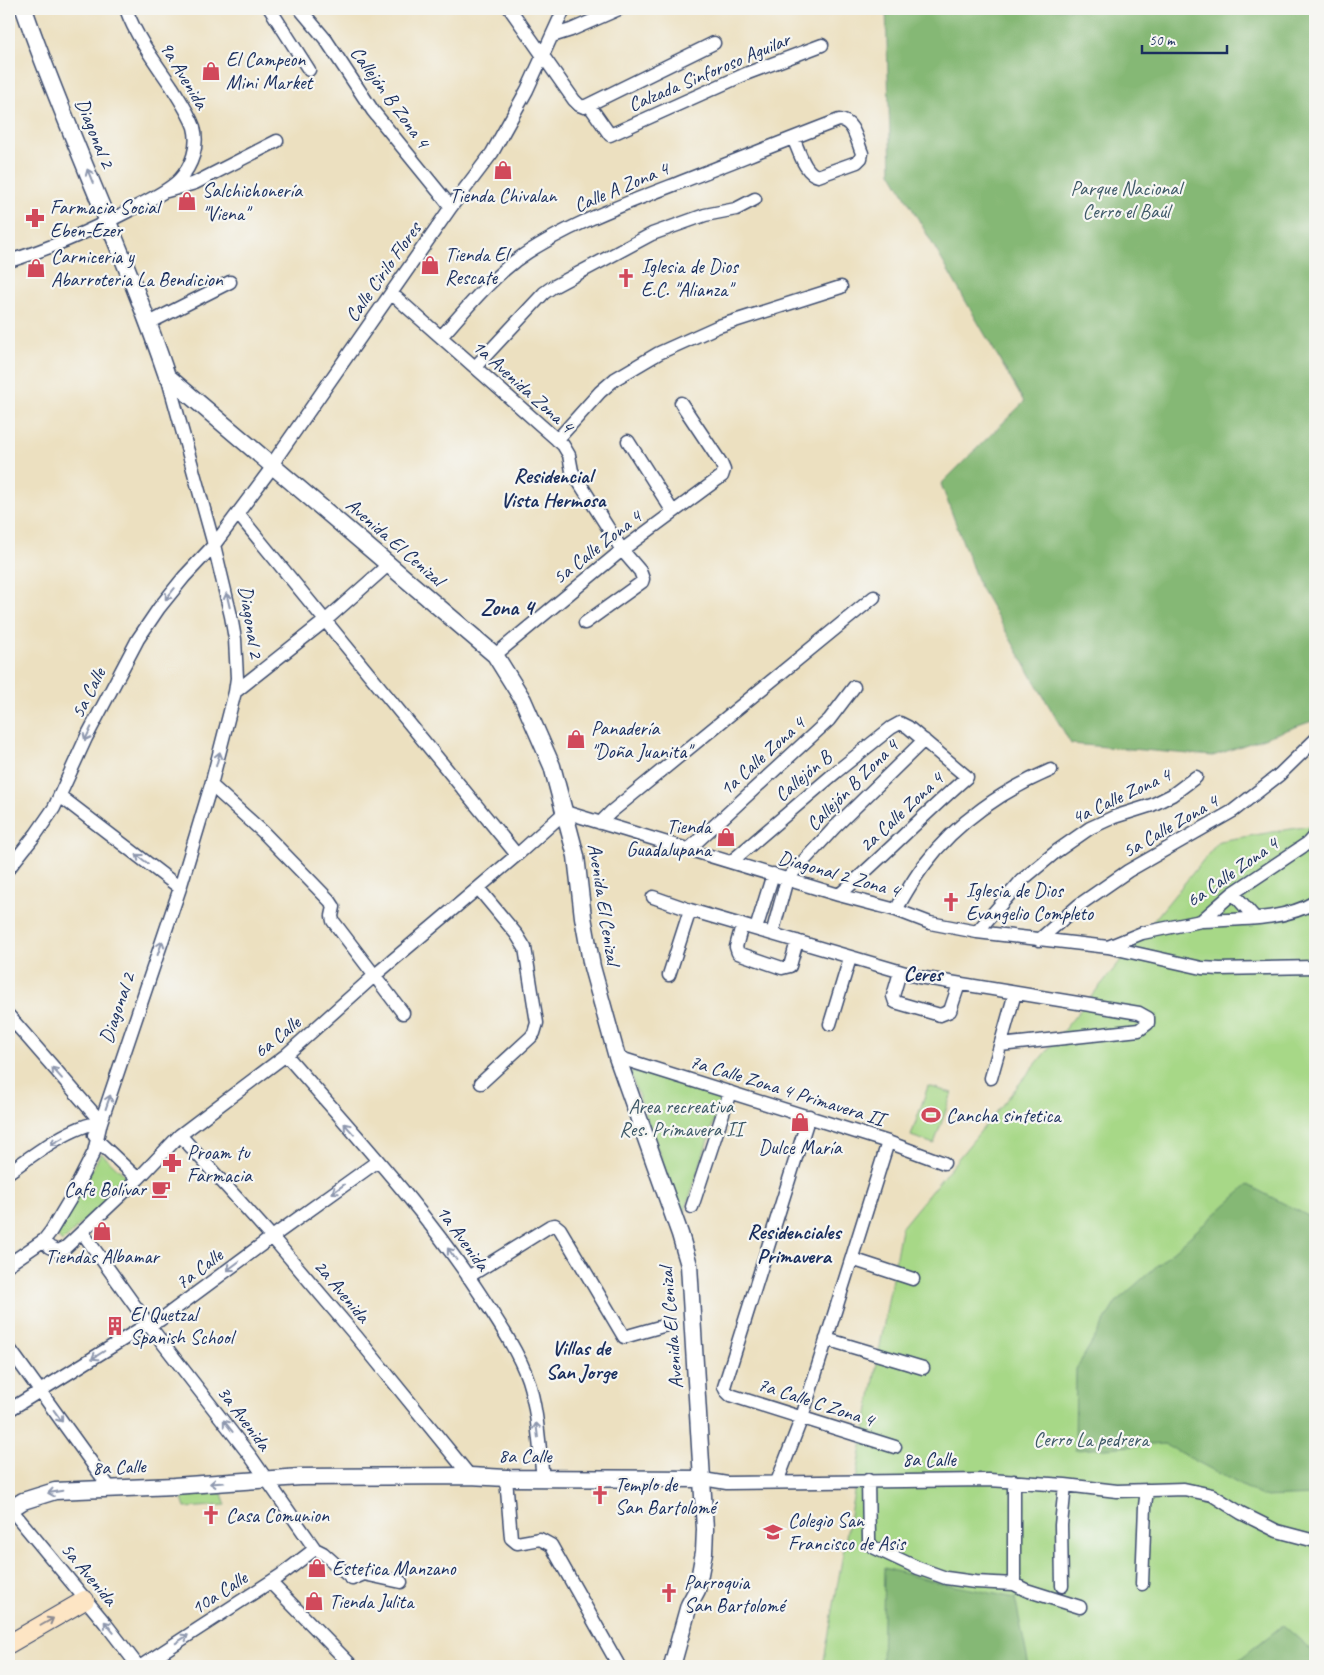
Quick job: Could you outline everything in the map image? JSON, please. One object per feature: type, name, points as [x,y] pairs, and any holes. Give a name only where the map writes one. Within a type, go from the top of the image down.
[{"type":"main road","points":[[9,1644],[85,1600]]},
{"type":"street","name":"Diagonal 2","points":[[24,9],[44,66],[149,323],[167,376],[214,545],[231,616],[237,662],[235,692],[211,785],[180,888],[101,1122],[98,1141],[69,1201],[44,1240]]},
{"type":"street","name":"9a Avenida","points":[[9,261],[49,248],[108,222],[165,192],[179,180],[190,164],[196,147],[194,128],[184,107],[138,34],[126,9]]},
{"type":"street","points":[[270,9],[309,70]]},
{"type":"street","name":"Callejón B Zona 4","points":[[300,9],[326,40],[373,111],[451,207]]},
{"type":"street","points":[[510,9],[574,100],[586,106]]},
{"type":"street","name":"Calle Cirilo Flores","points":[[214,545],[273,466],[277,457],[451,207],[492,153],[527,90],[564,9]]},
{"type":"street","points":[[552,36],[619,9]]},
{"type":"street","name":"Calzada Sinforoso Aguilar","points":[[714,43],[586,106],[610,135],[748,73],[822,45]]},
{"type":"street","name":"Calle A Zona 4","points":[[440,337],[499,274],[533,249],[636,199],[839,120],[847,122],[851,126],[862,153],[857,162],[818,176],[813,175],[808,170],[794,138]]},
{"type":"street","points":[[165,192],[195,183],[277,140]]},
{"type":"street","points":[[475,367],[551,288],[652,234],[705,215],[736,209],[755,199]]},
{"type":"street","points":[[149,323],[230,282]]},
{"type":"street","points":[[557,440],[600,392],[615,379],[659,353],[719,326],[841,287]]},
{"type":"street","name":"1a Avenida Zona 4","points":[[391,293],[566,450],[572,471],[622,550],[643,576],[643,581],[585,624]]},
{"type":"street","name":"Avenida El Cenizal","points":[[167,376],[495,655],[523,700],[552,766],[576,856],[592,967],[617,1057],[680,1234],[689,1265],[705,1529],[704,1552],[697,1590],[690,1605],[672,1666]]},
{"type":"street","name":"5a Calle Zona 4","points":[[495,655],[622,550],[724,473],[721,462],[681,403]]},
{"type":"street","points":[[628,440],[673,512]]},
{"type":"street","points":[[238,514],[517,855]]},
{"type":"street","name":"5a Calle","points":[[9,868],[36,834],[60,796],[90,731],[138,639],[169,596],[214,545]]},
{"type":"street","points":[[235,692],[326,620],[388,565]]},
{"type":"street","points":[[600,824],[611,812],[734,710],[874,597]]},
{"type":"street","name":"1a Calle Zona 4","points":[[689,849],[829,720],[854,687]]},
{"type":"street","name":"Callejón B","points":[[732,861],[836,772],[891,728],[900,723],[924,740]]},
{"type":"street","name":"Callejón B Zona 4","points":[[787,879],[835,827],[924,740]]},
{"type":"street","name":"2a Calle Zona 4","points":[[838,895],[966,777],[924,740]]},
{"type":"street","name":"5a Calle Zona 4","points":[[1039,940],[1079,905],[1128,871],[1234,811],[1280,775],[1315,740]]},
{"type":"street","points":[[896,910],[916,875],[926,862],[963,824],[994,801],[1026,781],[1051,770]]},
{"type":"street","name":"4a Calle Zona 4","points":[[977,932],[1022,880],[1057,851],[1090,828],[1114,817],[1152,805],[1172,795],[1196,777]]},
{"type":"street","points":[[211,785],[263,832],[330,901],[334,907],[333,921],[403,1013]]},
{"type":"street","points":[[60,796],[180,888]]},
{"type":"street","name":"Diagonal 2 Zona 4","points":[[565,812],[600,824],[732,861],[838,895],[896,910],[930,923],[977,932],[1108,947],[1202,968],[1315,967]]},
{"type":"street","name":"6a Calle","points":[[44,1240],[54,1249],[62,1250],[138,1179],[180,1135],[286,1055],[374,976],[565,812]]},
{"type":"street","name":"6a Calle Zona 4","points":[[1108,947],[1142,933],[1201,921],[1233,892],[1308,843],[1315,835]]},
{"type":"street","points":[[756,929],[772,874]]},
{"type":"street","points":[[772,934],[787,879]]},
{"type":"street","points":[[478,888],[517,934],[524,948],[538,1023],[534,1033],[481,1083]]},
{"type":"street","points":[[1233,892],[1255,918]]},
{"type":"street","points":[[653,897],[690,910],[900,972],[959,984],[1139,1013],[1148,1018],[1148,1023],[1138,1030],[1000,1045]]},
{"type":"street","points":[[1201,921],[1255,918],[1303,910],[1315,902]]},
{"type":"street","points":[[669,975],[690,910]]},
{"type":"street","points":[[742,925],[736,947],[738,954],[774,966],[785,968],[790,966],[797,941]]},
{"type":"street","points":[[830,1024],[850,958]]},
{"type":"street","points":[[900,972],[893,996],[895,1002],[940,1015],[950,1011],[959,984]]},
{"type":"street","points":[[991,1078],[1015,993]]},
{"type":"street","points":[[9,1016],[101,1122]]},
{"type":"street","name":"1a Avenida","points":[[286,1055],[416,1208],[468,1276],[495,1317],[527,1378],[534,1404],[543,1478]]},
{"type":"street","name":"7a Calle Zona 4 Primavera II","points":[[617,1057],[809,1116],[944,1163]]},
{"type":"street","points":[[692,1207],[730,1092]]},
{"type":"street","name":"7a Calle C Zona 4","points":[[809,1116],[725,1383],[726,1391],[730,1395],[895,1447]]},
{"type":"street","points":[[9,1171],[39,1151],[87,1124],[101,1122]]},
{"type":"street","points":[[87,1124],[98,1141],[138,1179]]},
{"type":"street","name":"2a Avenida","points":[[180,1135],[272,1237],[356,1336],[470,1476]]},
{"type":"street","points":[[777,1482],[802,1418],[888,1142]]},
{"type":"street","name":"7a Calle","points":[[9,1410],[148,1324],[154,1324],[378,1161]]},
{"type":"street","points":[[468,1276],[550,1226],[555,1225],[560,1229],[624,1337],[670,1324]]},
{"type":"street","name":"3a Avenida","points":[[82,1232],[148,1324],[232,1431],[315,1549],[323,1553],[352,1579],[364,1574],[401,1582]]},
{"type":"street","points":[[9,1264],[44,1240]]},
{"type":"street","points":[[852,1259],[913,1279]]},
{"type":"street","points":[[826,1339],[923,1368]]},
{"type":"street","points":[[9,1348],[110,1488]]},
{"type":"street","name":"8a Calle","points":[[9,1508],[23,1501],[55,1491],[334,1476],[703,1479],[727,1483],[868,1480],[1014,1481],[1116,1491],[1184,1488],[1212,1495],[1240,1513],[1277,1531],[1315,1541]]},
{"type":"street","points":[[506,1478],[511,1538],[517,1543],[540,1539],[551,1545],[619,1666]]},
{"type":"street","points":[[868,1480],[869,1542],[874,1547],[918,1568],[946,1578],[1014,1584],[1026,1590],[1080,1607]]},
{"type":"street","points":[[1014,1481],[1014,1584]]},
{"type":"street","points":[[1062,1586],[1062,1525],[1065,1485]]},
{"type":"street","points":[[1142,1584],[1147,1490]]},
{"type":"street","name":"5a Avenida","points":[[9,1508],[140,1666]]},
{"type":"street","name":"10a Calle","points":[[140,1666],[296,1565],[315,1549]]},
{"type":"street","points":[[270,1582],[345,1664]]},
{"type":"street","name":"Avenida El Cenizal","points":[[683,1666],[700,1604],[697,1590]]},
{"type":"green space","name":"Parque Nacional Cerro el Baúl","points":[[886,9],[1315,9],[1315,720],[1213,756],[1071,744],[979,585],[941,484],[1024,402],[891,172]]},
{"type":"green space","name":"Cerro La pedrera","points":[[1315,825],[1315,1666],[823,1666],[901,1228],[1219,841]]},
{"type":"green space","name":"Area recreativa Res. Primavera II","points":[[629,1070],[722,1096],[683,1218]]},
{"type":"green space","name":"Cancha sintetica","points":[[928,1086],[952,1093],[934,1144],[911,1136]]},
{"type":"green space","points":[[101,1153],[129,1179],[62,1242],[57,1236]]},
{"type":"green space","points":[[1248,1185],[1308,1216],[1315,1229],[1315,1495],[1263,1497],[1164,1444],[1075,1450],[1076,1369],[1116,1302]]},
{"type":"green space","points":[[179,1489],[221,1491],[226,1505],[185,1508]]},
{"type":"green space","points":[[884,1568],[936,1582],[1015,1598],[1029,1666],[882,1666]]},
{"type":"green space","points":[[1283,1625],[1315,1653],[1315,1666],[1231,1666]]},
{"type":"place","name":"El Campeon Mini Market","points":[[211,71]]},
{"type":"place","name":"Tienda Chivalan","points":[[503,170]]},
{"type":"place","name":"Salchichonería \"Viena\"","points":[[187,201]]},
{"type":"place","name":"Farmacia Social Eben-Ezer","points":[[35,218]]},
{"type":"place","name":"Tienda El Rescate","points":[[430,265]]},
{"type":"place","name":"Carniceria y Abarroteria La Bendicion","points":[[36,268]]},
{"type":"place","name":"Iglesia de Dios E.C. \"Alianza\"","points":[[626,278]]},
{"type":"place","name":"Panadería \"Doña Juanita\"","points":[[576,739]]},
{"type":"place","name":"Tienda Guadalupana","points":[[726,837]]},
{"type":"place","name":"Iglesia de Dios Evangelio Completo","points":[[951,902]]},
{"type":"place","name":"Cancha sintetica","points":[[931,1115]]},
{"type":"place","name":"Dulce María","points":[[800,1122]]},
{"type":"place","name":"Proam tu Farmacia","points":[[172,1163]]},
{"type":"place","name":"Cafe Bolívar","points":[[161,1189]]},
{"type":"place","name":"Tiendas Albamar","points":[[102,1231]]},
{"type":"place","name":"El Quetzal Spanish School","points":[[115,1326]]},
{"type":"place","name":"Templo de San Bartolomé","points":[[600,1495]]},
{"type":"place","name":"Casa Comunion","points":[[211,1515]]},
{"type":"place","name":"Colegio San Francisco de Asis","points":[[773,1532]]},
{"type":"place","name":"Estetica Manzano","points":[[317,1568]]},
{"type":"place","name":"Parroquia San Bartolomé","points":[[669,1593]]},
{"type":"place","name":"Tienda Julita","points":[[314,1601]]},
{"type":"district","name":"Residencial Vista Hermosa","points":[[553,488]]},
{"type":"district","name":"Zona 4","points":[[507,608]]},
{"type":"district","name":"Ceres","points":[[923,974]]},
{"type":"district","name":"Residenciales Primavera","points":[[794,1244]]},
{"type":"district","name":"Villas de San Jorge","points":[[581,1360]]}]
